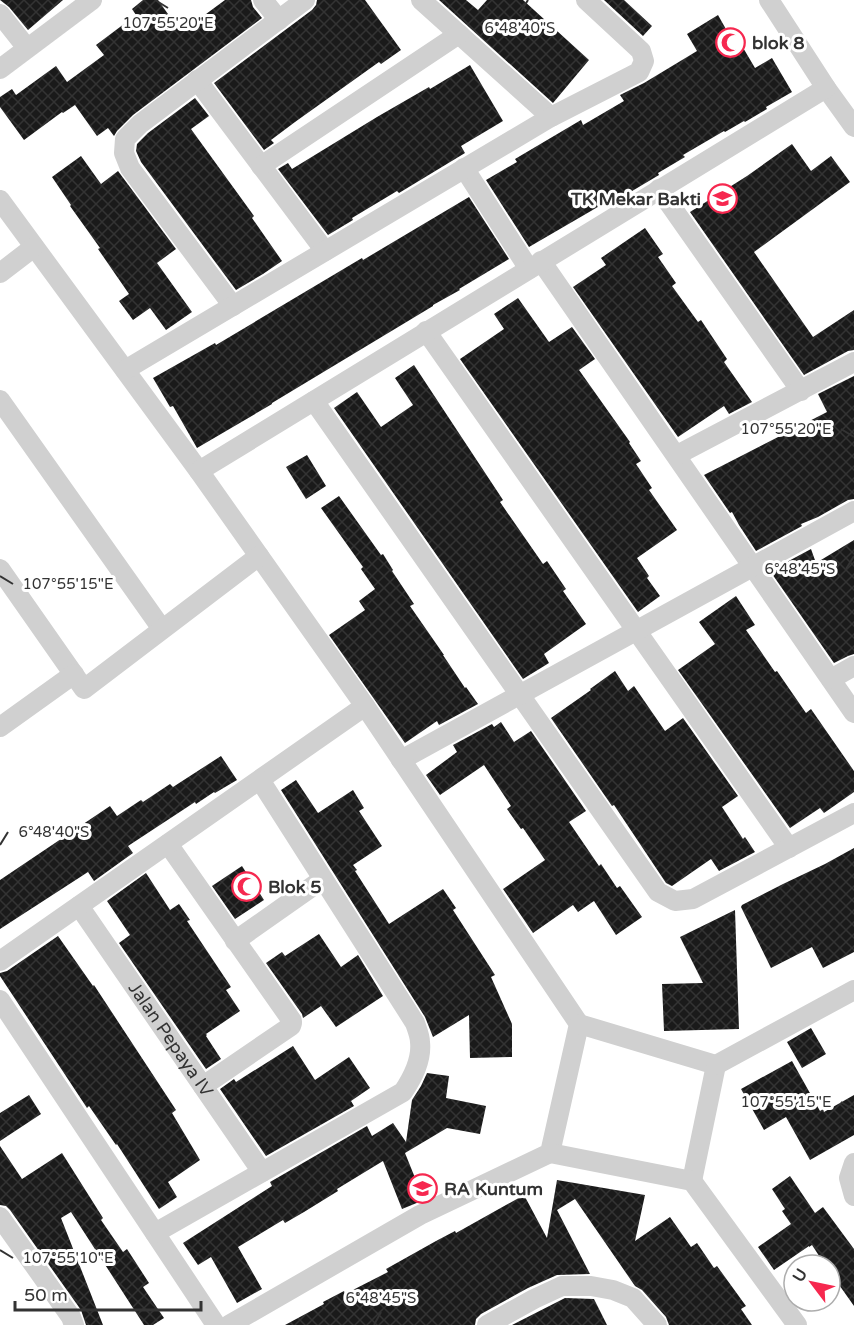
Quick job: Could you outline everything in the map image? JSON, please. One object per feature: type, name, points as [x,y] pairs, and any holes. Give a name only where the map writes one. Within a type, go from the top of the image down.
[{"type":"street","points":[[0,69],[92,0]]},
{"type":"street","points":[[263,0],[279,20]]},
{"type":"street","points":[[233,306],[130,168],[124,153],[125,139],[140,124],[305,0]]},
{"type":"street","points":[[422,0],[551,117]]},
{"type":"street","points":[[125,370],[551,117],[639,72],[644,61],[641,51],[586,0]]},
{"type":"street","points":[[769,0],[854,127]]},
{"type":"street","points":[[0,14],[27,48]]},
{"type":"street","points":[[261,166],[459,34]]},
{"type":"street","points":[[197,80],[325,251]]},
{"type":"street","points":[[199,471],[826,88]]},
{"type":"street","points":[[464,168],[677,455],[854,713]]},
{"type":"street","points":[[659,189],[801,391]]},
{"type":"street","points":[[0,200],[199,471],[365,706],[579,1024],[716,1065],[854,990]]},
{"type":"street","points":[[0,273],[34,247]]},
{"type":"street","points":[[426,332],[789,848]]},
{"type":"street","points":[[677,455],[854,362]]},
{"type":"street","points":[[0,400],[162,629]]},
{"type":"street","points":[[314,401],[658,892],[675,901],[693,899],[854,813]]},
{"type":"street","points":[[401,760],[854,511]]},
{"type":"street","points":[[0,569],[84,689],[259,556]]},
{"type":"street","points":[[831,680],[854,666]]},
{"type":"street","points":[[0,727],[74,674]]},
{"type":"street","points":[[0,961],[365,706]]},
{"type":"street","points":[[155,1233],[403,1092],[419,1060],[420,1041],[415,1023],[260,780]]},
{"type":"street","points":[[168,844],[292,1020],[291,1026],[203,1086]]},
{"type":"street","points":[[235,941],[322,879]]},
{"type":"street","name":"Jalan Pepaya IV","points":[[79,906],[262,1172]]},
{"type":"street","points":[[0,1000],[216,1325]]},
{"type":"street","points":[[550,1153],[579,1024]]},
{"type":"street","points":[[692,1181],[716,1065]]},
{"type":"street","points":[[228,1325],[420,1215],[550,1153],[692,1181],[797,1325]]},
{"type":"street","points":[[854,1163],[849,1178],[854,1196]]},
{"type":"street","points":[[0,1218],[74,1325]]},
{"type":"street","points":[[487,1325],[562,1286],[591,1286],[612,1290],[633,1298],[657,1325]]},
{"type":"building","points":[[0,0],[63,0],[28,30],[9,7]]},
{"type":"building","points":[[143,0],[158,0],[178,28],[180,27],[183,31],[225,0],[251,0],[253,7],[262,18],[133,115],[114,136],[108,128],[97,136],[75,105],[24,140],[0,107],[0,97],[12,89],[16,95],[56,66],[67,82],[104,55],[96,45],[136,15],[132,9]]},
{"type":"building","points":[[317,0],[365,0],[401,50],[381,64],[379,62],[295,122],[271,140],[274,143],[264,150],[214,83],[312,10]]},
{"type":"building","points":[[439,0],[466,0],[478,10],[487,0],[523,0],[589,60],[553,103]]},
{"type":"building","points":[[604,0],[624,0],[652,26],[643,36]]},
{"type":"building","points":[[718,15],[727,31],[732,29],[755,68],[772,58],[792,92],[745,122],[724,131],[683,155],[685,157],[658,173],[659,175],[617,200],[615,197],[529,247],[486,180],[517,162],[515,159],[581,120],[583,125],[624,101],[620,95],[697,51],[687,34]]},
{"type":"building","points":[[470,65],[503,121],[461,146],[465,153],[399,193],[397,191],[328,235],[278,169],[288,163],[292,169],[377,117]]},
{"type":"building","points":[[195,98],[209,116],[191,129],[254,216],[252,218],[282,261],[236,290],[141,162],[136,151],[137,144],[148,133]]},
{"type":"building","points":[[792,144],[811,171],[831,156],[850,182],[754,252],[813,337],[854,310],[854,350],[804,375],[690,212]]},
{"type":"building","points":[[81,156],[101,184],[118,171],[176,249],[157,263],[192,312],[166,330],[150,308],[133,320],[119,301],[129,294],[52,177]]},
{"type":"building","points":[[469,197],[509,259],[197,448],[173,406],[170,407],[153,378],[215,343],[216,345]]},
{"type":"building","points":[[645,228],[663,254],[658,257],[676,283],[672,286],[698,322],[701,320],[727,359],[724,362],[752,402],[729,414],[724,406],[678,437],[573,287],[606,265],[601,258]]},
{"type":"building","points":[[518,298],[549,342],[572,327],[595,359],[579,370],[630,442],[641,461],[636,464],[652,488],[649,490],[677,530],[637,558],[649,576],[647,578],[660,596],[638,612],[460,359],[504,329],[494,314]]},
{"type":"building","points":[[414,365],[503,500],[500,502],[543,564],[547,561],[566,589],[563,591],[586,624],[544,654],[549,663],[523,679],[334,408],[357,392],[381,427],[413,405],[395,378]]},
{"type":"building","points":[[854,376],[854,499],[801,524],[802,526],[756,551],[732,512],[730,513],[704,475],[827,412],[818,394]]},
{"type":"building","points":[[307,455],[326,486],[306,499],[286,467]]},
{"type":"building","points":[[339,496],[381,555],[383,554],[414,604],[410,606],[478,704],[439,725],[437,721],[405,743],[329,635],[365,610],[359,601],[375,589],[361,569],[363,567],[321,508]]},
{"type":"building","points":[[854,540],[854,654],[834,663],[770,571],[811,549],[816,563]]},
{"type":"building","points":[[736,596],[755,625],[746,630],[806,713],[811,709],[854,771],[854,792],[824,813],[820,808],[790,828],[678,670],[715,644],[699,622]]},
{"type":"building","points":[[615,671],[628,691],[634,686],[665,731],[683,718],[738,796],[722,807],[743,839],[745,837],[755,852],[719,871],[711,859],[672,886],[666,883],[614,805],[612,806],[551,718]]},
{"type":"building","points":[[501,722],[514,742],[531,731],[586,811],[569,822],[599,866],[601,864],[617,888],[620,886],[642,917],[616,935],[594,901],[578,912],[573,905],[533,933],[503,889],[545,860],[507,809],[511,806],[484,765],[440,795],[426,775],[457,752],[453,745],[492,724],[494,727]]},
{"type":"building","points":[[221,756],[237,780],[196,804],[195,802],[128,846],[133,853],[94,881],[88,872],[0,929],[0,880],[110,806],[117,816],[170,784],[173,787]]},
{"type":"building","points":[[296,780],[318,813],[353,790],[364,808],[359,811],[382,846],[353,865],[389,924],[443,889],[456,908],[453,910],[495,975],[491,977],[512,1024],[512,1057],[470,1058],[469,1015],[433,1037],[425,1017],[281,790]]},
{"type":"building","points":[[854,848],[854,952],[823,968],[812,947],[771,968],[742,905]]},
{"type":"building","points":[[242,866],[264,900],[235,919],[212,886]]},
{"type":"building","points":[[146,873],[170,910],[179,904],[190,920],[187,921],[231,987],[226,990],[240,1011],[206,1034],[221,1059],[206,1069],[119,943],[130,935],[107,901]]},
{"type":"building","points":[[735,910],[739,1029],[664,1031],[662,984],[703,983],[680,937]]},
{"type":"building","points":[[319,934],[341,967],[358,955],[383,996],[336,1027],[321,1006],[303,1018],[266,963],[282,952],[285,956]]},
{"type":"building","points":[[58,936],[94,985],[176,1110],[172,1113],[200,1160],[168,1182],[177,1197],[159,1209],[117,1144],[89,1106],[87,1108],[0,976],[0,973],[7,971]]},
{"type":"building","points":[[811,1028],[826,1054],[802,1068],[787,1042]]},
{"type":"building","points":[[293,1046],[315,1080],[349,1057],[370,1088],[351,1101],[354,1106],[266,1156],[220,1089],[234,1079],[236,1082]]},
{"type":"building","points":[[792,1061],[820,1111],[823,1109],[824,1112],[854,1095],[854,1135],[810,1160],[786,1117],[764,1130],[741,1089]]},
{"type":"building","points":[[427,1073],[449,1076],[446,1098],[486,1106],[480,1134],[447,1128],[405,1153],[424,1200],[402,1209],[383,1161],[304,1212],[285,1223],[283,1220],[238,1247],[262,1289],[237,1303],[211,1257],[198,1265],[183,1243],[272,1186],[270,1182],[367,1126],[372,1136],[393,1123],[406,1142],[412,1100]]},
{"type":"building","points":[[29,1095],[41,1114],[0,1141],[0,1113]]},
{"type":"building","points":[[0,1146],[22,1179],[62,1153],[103,1218],[101,1220],[123,1252],[127,1249],[149,1283],[143,1287],[164,1318],[153,1325],[144,1325],[71,1212],[61,1218],[103,1325],[86,1325],[81,1310],[10,1210],[0,1205]]},
{"type":"building","points":[[790,1176],[815,1213],[823,1207],[854,1249],[854,1306],[842,1289],[842,1253],[817,1253],[812,1245],[799,1253],[782,1253],[782,1265],[774,1270],[758,1247],[791,1224],[782,1211],[785,1209],[772,1189]]},
{"type":"building","points":[[557,1180],[645,1195],[635,1241],[670,1217],[691,1247],[697,1243],[714,1268],[717,1266],[746,1306],[741,1309],[752,1325],[669,1325],[666,1317],[642,1290],[635,1286],[575,1199],[557,1210],[590,1274],[557,1275],[481,1314],[476,1319],[475,1325],[285,1325],[344,1291],[345,1294],[388,1272],[386,1269],[524,1195],[547,1238]]},
{"type":"building","points":[[565,1298],[594,1299],[607,1325],[512,1325]]},
{"type":"place","name":"blok 8","points":[[731,43]]},
{"type":"place","name":"TK Mekar Bakti","points":[[722,199]]},
{"type":"place","name":"Blok 5","points":[[247,887]]},
{"type":"place","name":"RA Kuntum","points":[[423,1189]]}]
